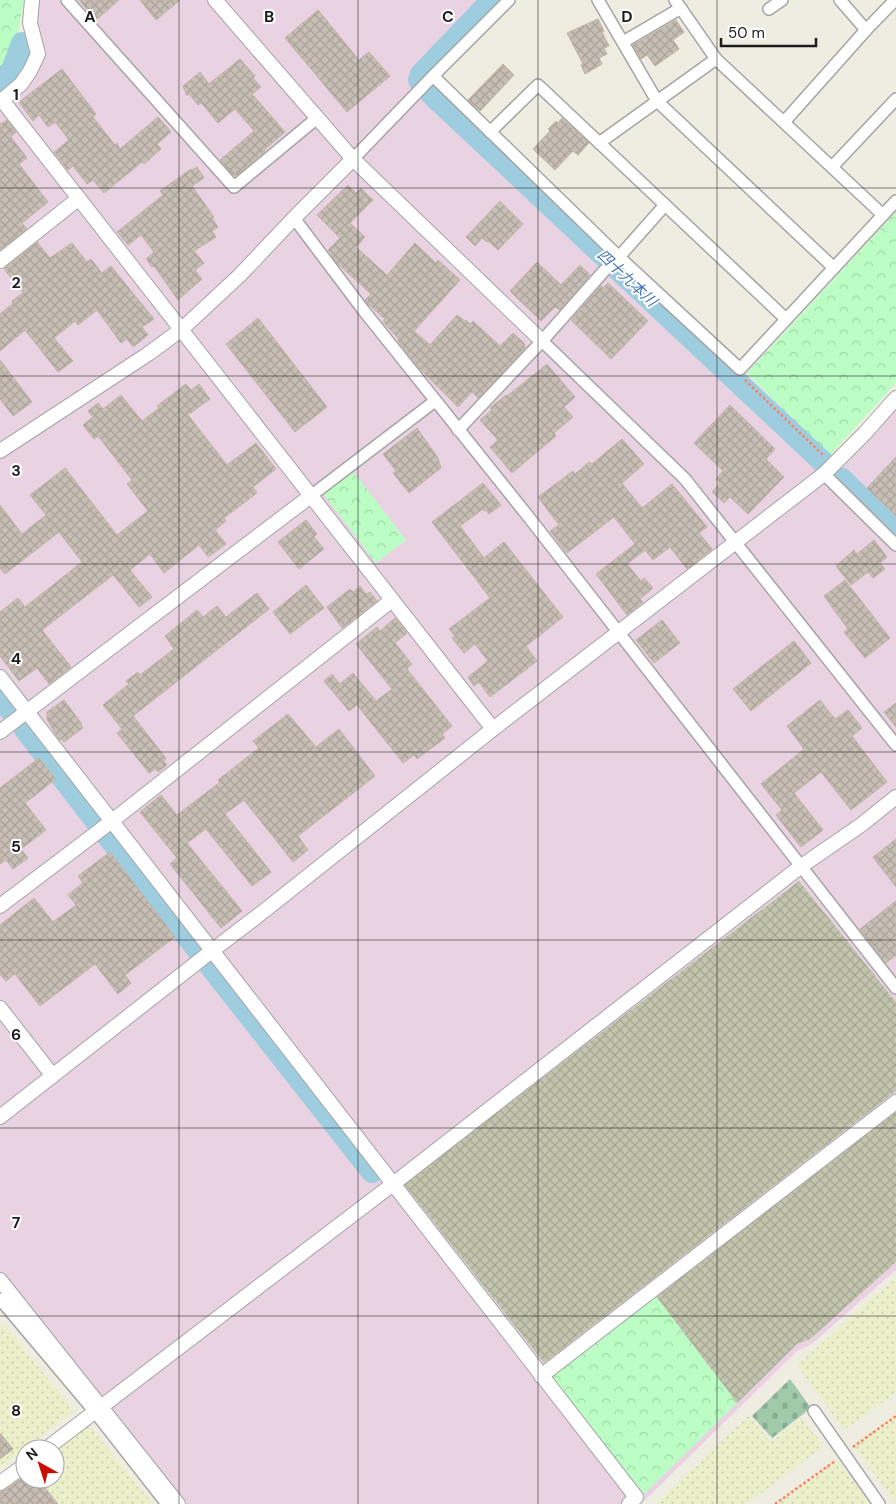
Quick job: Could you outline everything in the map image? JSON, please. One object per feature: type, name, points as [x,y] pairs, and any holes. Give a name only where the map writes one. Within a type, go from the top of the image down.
[{"type":"street","points":[[32,0],[30,23],[38,54],[21,84],[1,101],[312,495],[493,729]]},
{"type":"street","points":[[67,0],[234,187],[317,118]]},
{"type":"street","points":[[215,0],[353,160],[686,479],[896,745]]},
{"type":"street","points":[[0,451],[182,330],[240,275],[509,0]]},
{"type":"street","points":[[598,0],[657,101],[834,268]]},
{"type":"street","points":[[769,9],[782,0]]},
{"type":"street","points":[[840,0],[866,30]]},
{"type":"street","points":[[784,122],[866,30],[896,0]]},
{"type":"street","points":[[623,42],[678,4],[716,59],[883,215]]},
{"type":"street","points":[[599,142],[716,59]]},
{"type":"street","points":[[433,76],[619,257],[740,369],[896,201]]},
{"type":"street","points":[[490,132],[538,85],[786,319]]},
{"type":"street","points":[[832,167],[896,99]]},
{"type":"street","points":[[0,261],[78,199]]},
{"type":"street","points":[[458,430],[542,341],[665,205]]},
{"type":"street","points":[[294,218],[364,311],[895,986]]},
{"type":"street","points":[[0,1117],[493,729],[829,470],[896,398]]},
{"type":"street","points":[[0,732],[436,401]]},
{"type":"street","points":[[829,470],[896,545]]},
{"type":"street","points":[[0,906],[112,821],[392,600]]},
{"type":"street","points":[[0,677],[636,1497],[629,1504]]},
{"type":"street","points":[[59,1439],[393,1184],[800,867],[861,825],[896,797]]},
{"type":"street","points":[[0,1008],[53,1076]]},
{"type":"street","points":[[541,1376],[896,1102]]},
{"type":"street","points":[[0,1280],[167,1504]]},
{"type":"street","points":[[2,1307],[98,1410],[178,1504]]},
{"type":"street","points":[[814,1411],[879,1504]]},
{"type":"street","points":[[0,1483],[15,1472]]},
{"type":"path","points":[[740,369],[746,381],[829,470]]},
{"type":"path","points":[[775,1504],[896,1416]]},
{"type":"shaded area","points":[[39,0],[497,0],[431,71],[837,470],[896,406],[896,1270],[813,1343],[796,1352],[641,1504],[182,1504],[0,1271],[0,107],[41,56],[43,43],[37,26]]},
{"type":"shaded area","points":[[799,881],[896,1002],[896,1091],[544,1363],[404,1184]]},
{"type":"shaded area","points":[[896,1110],[896,1262],[810,1339],[797,1344],[737,1403],[655,1295]]},
{"type":"shaded area","points":[[896,1277],[896,1393],[844,1430],[797,1365]]},
{"type":"shaded area","points":[[4,1324],[74,1411],[38,1439],[15,1439],[15,1456],[0,1468],[0,1327]]},
{"type":"shaded area","points":[[896,1415],[896,1504],[853,1445]]},
{"type":"shaded area","points":[[748,1416],[771,1442],[801,1418],[824,1446],[747,1504],[656,1504]]},
{"type":"shaded area","points":[[87,1423],[153,1504],[0,1504],[0,1490],[15,1479],[15,1489],[65,1489],[65,1441]]},
{"type":"shaded area","points":[[837,1459],[870,1504],[776,1504]]},
{"type":"green space","points":[[0,0],[24,0],[14,55],[10,65],[0,73]]},
{"type":"green space","points":[[896,212],[896,383],[829,456],[747,373]]},
{"type":"green space","points":[[353,471],[406,540],[376,563],[323,494]]},
{"type":"green space","points":[[655,1295],[737,1403],[644,1494],[549,1375]]},
{"type":"green space","points":[[790,1379],[811,1408],[772,1438],[752,1416]]},
{"type":"building","points":[[79,0],[119,0],[96,20]]},
{"type":"building","points":[[140,0],[180,0],[156,20]]},
{"type":"building","points":[[318,10],[359,60],[369,52],[390,76],[347,112],[285,38]]},
{"type":"building","points":[[598,19],[609,46],[604,48],[607,54],[599,58],[602,64],[585,74],[581,65],[583,64],[567,33]]},
{"type":"building","points":[[676,20],[684,32],[673,40],[679,49],[655,66],[647,55],[641,59],[633,45]]},
{"type":"building","points":[[240,59],[255,76],[253,78],[261,87],[252,94],[285,132],[237,175],[233,175],[220,160],[254,131],[235,109],[218,123],[201,103],[198,105],[189,94],[187,96],[183,86],[200,72],[209,84]]},
{"type":"building","points":[[503,64],[514,75],[480,111],[468,100]]},
{"type":"building","points":[[62,69],[96,114],[93,117],[115,145],[117,143],[120,149],[158,117],[171,132],[157,144],[161,149],[104,193],[93,180],[87,184],[73,166],[68,170],[54,152],[69,140],[55,122],[48,127],[39,115],[33,121],[19,102]]},
{"type":"building","points":[[562,118],[589,143],[578,155],[573,151],[555,170],[533,149],[550,131],[548,129]]},
{"type":"building","points":[[7,120],[16,132],[11,137],[27,158],[19,164],[48,202],[22,223],[27,229],[0,250],[0,123]]},
{"type":"building","points":[[197,167],[204,178],[192,186],[214,217],[212,218],[218,227],[212,231],[216,237],[194,251],[204,263],[195,270],[202,279],[178,300],[154,266],[152,267],[146,259],[154,252],[141,235],[128,245],[117,232],[163,195],[160,191],[191,169]]},
{"type":"building","points":[[348,185],[356,193],[361,188],[373,200],[350,223],[365,237],[356,247],[387,275],[415,243],[436,263],[438,260],[460,280],[414,331],[430,345],[457,315],[470,324],[473,321],[500,346],[513,333],[524,343],[525,347],[520,354],[478,398],[472,392],[458,407],[419,368],[398,341],[399,339],[383,322],[385,319],[368,304],[365,300],[371,294],[337,263],[331,255],[328,250],[340,238],[317,215]]},
{"type":"building","points":[[500,201],[523,224],[498,250],[482,238],[475,246],[466,237]]},
{"type":"building","points":[[37,242],[50,258],[72,243],[87,262],[91,259],[102,273],[111,266],[154,319],[142,327],[148,335],[133,347],[127,339],[121,343],[97,310],[78,325],[75,321],[54,338],[73,361],[58,372],[25,330],[0,351],[0,314],[13,303],[12,301],[23,293],[4,269]]},
{"type":"building","points":[[537,262],[561,285],[580,265],[590,275],[560,310],[555,307],[541,321],[510,291]]},
{"type":"building","points":[[608,283],[648,321],[611,359],[571,320],[601,286],[603,288]]},
{"type":"building","points":[[258,318],[327,407],[295,432],[226,344]]},
{"type":"building","points":[[0,360],[32,402],[13,416],[0,399]]},
{"type":"building","points":[[547,364],[575,397],[564,407],[573,417],[554,433],[556,436],[512,473],[490,447],[498,440],[480,420],[492,410],[490,408]]},
{"type":"building","points":[[186,384],[191,390],[199,384],[210,399],[188,415],[227,465],[256,443],[276,469],[253,487],[257,493],[224,518],[226,521],[215,530],[226,544],[208,557],[199,545],[164,573],[150,554],[130,570],[152,597],[139,607],[113,575],[42,630],[71,667],[49,684],[37,668],[19,681],[0,656],[0,612],[18,598],[25,607],[82,562],[59,532],[5,574],[0,568],[0,505],[22,534],[46,515],[30,495],[65,468],[117,535],[148,511],[127,484],[132,480],[98,436],[94,439],[83,425],[93,417],[88,411],[98,403],[103,409],[121,395],[142,421],[159,408],[157,406]]},
{"type":"building","points":[[730,405],[775,449],[766,459],[784,477],[748,514],[730,497],[724,503],[712,492],[720,483],[716,479],[723,471],[694,443]]},
{"type":"building","points":[[417,428],[438,458],[441,468],[409,493],[393,473],[396,471],[383,454]]},
{"type":"building","points":[[622,439],[644,464],[622,483],[642,508],[672,484],[707,527],[699,533],[712,549],[687,569],[670,547],[653,560],[645,550],[627,564],[641,581],[644,578],[653,588],[640,599],[643,602],[627,615],[596,574],[635,544],[614,517],[567,553],[550,531],[559,525],[538,497],[573,471],[575,474],[589,462],[592,464]]},
{"type":"building","points":[[896,457],[896,516],[867,488]]},
{"type":"building","points":[[483,483],[501,505],[489,514],[483,509],[460,526],[484,558],[504,542],[563,617],[526,646],[537,661],[490,697],[479,682],[474,686],[468,677],[488,661],[475,644],[464,653],[452,638],[455,636],[449,629],[490,598],[432,522]]},
{"type":"building","points":[[306,520],[317,534],[314,537],[324,549],[299,569],[278,542]]},
{"type":"building","points":[[874,540],[887,557],[880,563],[885,569],[873,578],[868,572],[851,585],[836,566],[854,550],[857,554]]},
{"type":"building","points":[[845,580],[890,638],[865,658],[844,632],[848,629],[824,596]]},
{"type":"building","points":[[306,585],[324,608],[290,634],[273,612]]},
{"type":"building","points":[[360,586],[366,594],[370,592],[377,601],[342,628],[327,607],[350,589],[353,592]]},
{"type":"building","points":[[257,593],[269,609],[133,716],[166,758],[164,761],[167,765],[158,772],[155,769],[149,773],[117,733],[122,729],[103,705],[129,684],[126,681],[138,672],[140,675],[174,649],[165,636],[197,610],[203,617],[217,606],[226,617]]},
{"type":"building","points":[[395,618],[407,633],[395,643],[412,664],[407,669],[452,726],[442,734],[445,738],[417,759],[414,755],[403,763],[357,705],[349,711],[324,681],[332,674],[340,684],[353,673],[376,701],[392,689],[356,644],[377,627],[380,631]]},
{"type":"building","points":[[662,620],[680,643],[654,663],[636,640]]},
{"type":"building","points":[[794,641],[811,663],[751,711],[733,689]]},
{"type":"building","points":[[64,700],[83,728],[64,742],[56,735],[47,719],[47,712]]},
{"type":"building","points":[[820,700],[835,719],[848,710],[862,728],[852,736],[887,782],[851,810],[821,772],[794,793],[823,830],[801,847],[776,815],[782,810],[761,784],[804,749],[787,726]]},
{"type":"building","points":[[896,703],[896,727],[884,712]]},
{"type":"building","points":[[288,714],[316,747],[339,729],[375,776],[298,836],[308,850],[293,862],[244,800],[225,814],[271,872],[252,886],[206,829],[187,843],[242,911],[221,928],[170,864],[177,858],[140,812],[161,795],[177,815],[220,782],[218,780],[259,748],[253,741]]},
{"type":"building","points":[[39,758],[56,779],[25,803],[46,830],[21,849],[28,858],[13,869],[6,860],[0,864],[0,788]]},
{"type":"building","points":[[896,839],[896,887],[873,857]]},
{"type":"building","points":[[110,852],[175,937],[125,975],[131,983],[118,994],[95,964],[40,1006],[15,974],[6,981],[0,974],[0,925],[34,898],[53,922],[76,905],[68,895],[83,883],[78,876]]},
{"type":"building","points":[[896,901],[896,955],[886,963],[860,929]]},
{"type":"building","points":[[0,1433],[13,1449],[0,1459]]},
{"type":"building","points":[[15,1483],[15,1489],[46,1489],[58,1504],[0,1504],[0,1492]]},
{"type":"waterway","name":"四十九本川","points":[[419,80],[421,74],[492,0]]},
{"type":"waterway","points":[[0,81],[12,70],[22,43]]},
{"type":"waterway","name":"四十九本川","points":[[430,93],[824,463]]},
{"type":"waterway","name":"四十九本川","points":[[842,479],[896,532]]},
{"type":"waterway","points":[[0,697],[10,710]]},
{"type":"waterway","points":[[24,728],[98,824]]},
{"type":"waterway","points":[[108,837],[200,953]]},
{"type":"waterway","points":[[210,966],[372,1172]]}]
